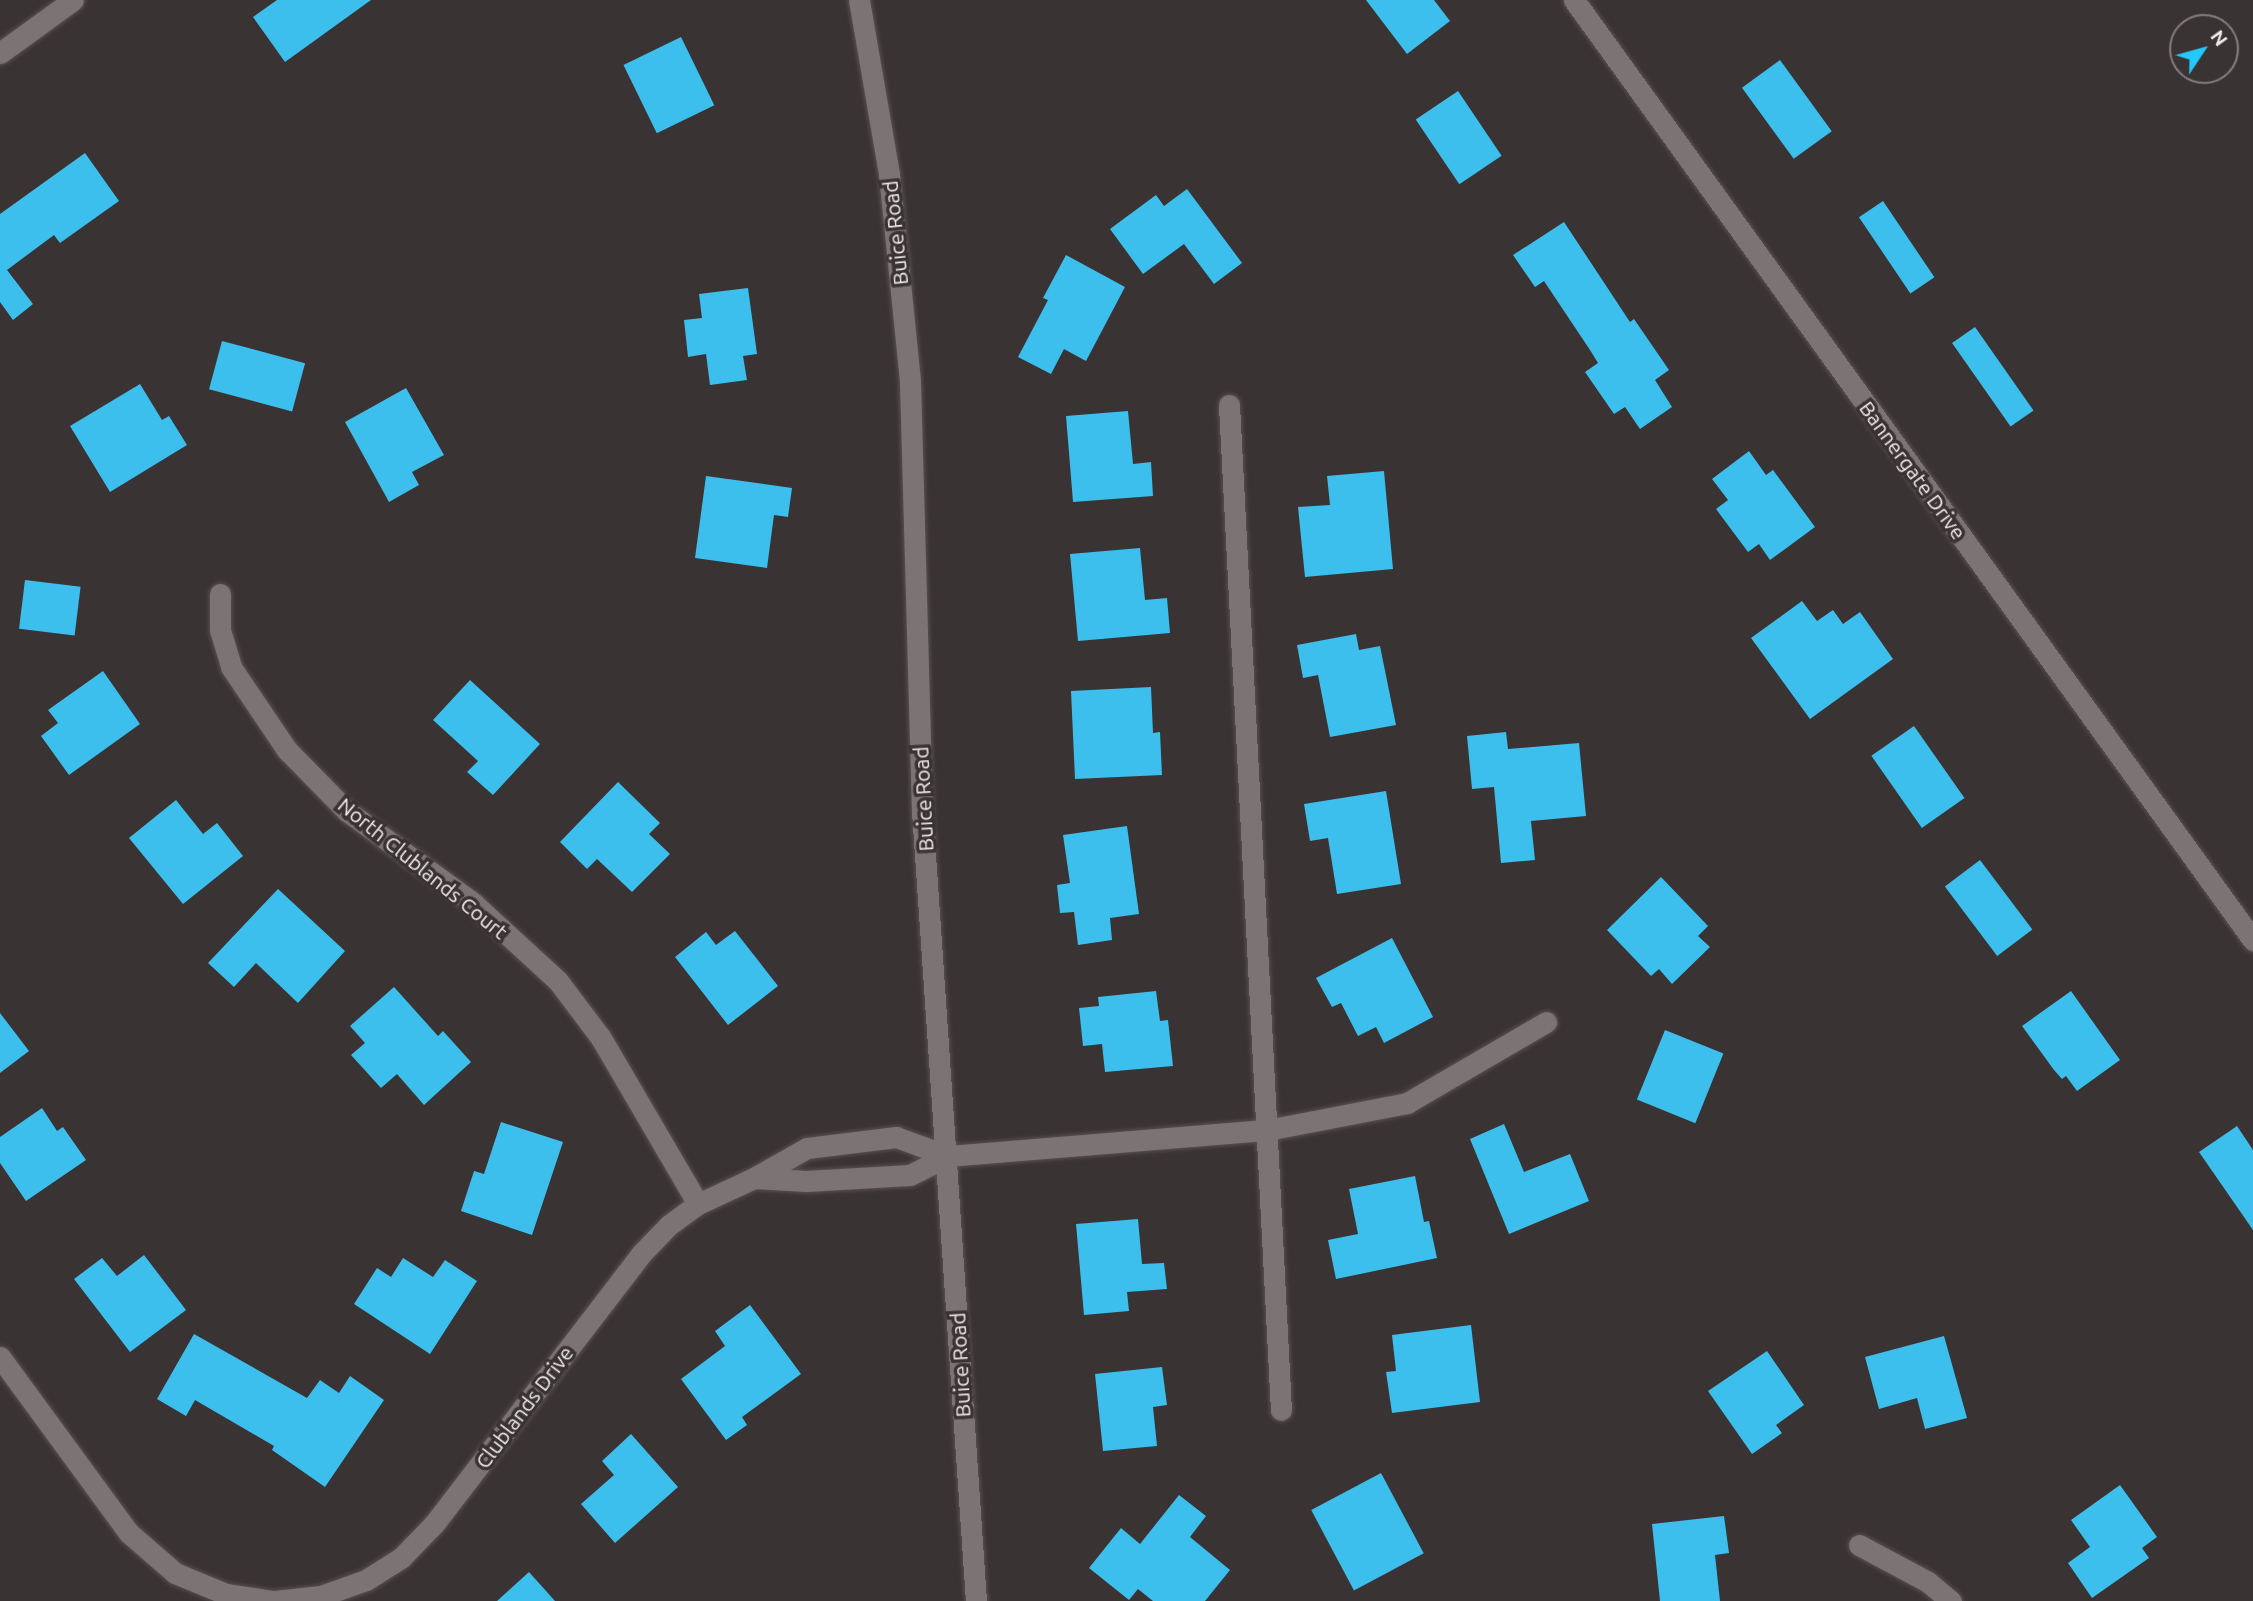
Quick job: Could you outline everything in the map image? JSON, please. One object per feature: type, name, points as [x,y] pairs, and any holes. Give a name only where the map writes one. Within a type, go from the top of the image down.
[{"type":"street","points":[[0,53],[73,0]]},
{"type":"street","name":"Buice Road","points":[[859,0],[890,174],[910,382],[922,811],[948,1156],[976,1601]]},
{"type":"street","name":"Bannergate Drive","points":[[1574,0],[2253,940]]},
{"type":"street","points":[[1229,405],[1281,1410]]},
{"type":"street","name":"North Clublands Court","points":[[220,594],[220,630],[230,667],[287,750],[348,811],[473,903],[558,981],[601,1038],[698,1204]]},
{"type":"street","points":[[948,1156],[1267,1130],[1407,1103],[1546,1022]]},
{"type":"street","name":"Clublands Drive","points":[[0,1357],[129,1534],[175,1573],[226,1594],[274,1601],[321,1596],[366,1580],[401,1558],[434,1524],[641,1254],[669,1225],[698,1204],[754,1178],[807,1148],[896,1137],[948,1156]]},
{"type":"street","name":"Clublands Drive","points":[[754,1178],[806,1181],[910,1175],[948,1156]]},
{"type":"street","points":[[1858,1545],[1928,1581],[1951,1601]]},
{"type":"building","points":[[277,0],[371,0],[285,62],[253,17]]},
{"type":"building","points":[[1366,0],[1434,0],[1450,21],[1407,54]]},
{"type":"building","points":[[681,37],[714,105],[657,133],[623,65]]},
{"type":"building","points":[[1780,60],[1832,131],[1794,159],[1742,88]]},
{"type":"building","points":[[1458,91],[1502,156],[1459,184],[1416,120]]},
{"type":"building","points":[[85,153],[119,201],[60,243],[54,235],[7,270],[33,304],[13,320],[0,302],[0,214]]},
{"type":"building","points":[[1187,189],[1242,263],[1214,284],[1184,244],[1143,274],[1110,229],[1156,195],[1164,206]]},
{"type":"building","points":[[1883,201],[1934,277],[1910,293],[1859,217]]},
{"type":"building","points":[[1564,222],[1630,322],[1634,319],[1669,370],[1655,380],[1672,407],[1640,429],[1625,407],[1614,414],[1585,372],[1598,363],[1590,350],[1544,281],[1535,287],[1513,255]]},
{"type":"building","points":[[1066,255],[1125,287],[1086,361],[1064,349],[1051,374],[1018,357],[1048,300],[1043,298]]},
{"type":"building","points":[[748,288],[757,354],[743,356],[747,380],[710,385],[706,354],[688,357],[684,320],[702,318],[699,294]]},
{"type":"building","points":[[1975,327],[2034,411],[2011,427],[1952,343]]},
{"type":"building","points":[[222,341],[305,363],[292,412],[209,389]]},
{"type":"building","points":[[140,384],[162,420],[169,416],[187,445],[110,492],[70,426]]},
{"type":"building","points":[[406,388],[444,455],[412,472],[419,485],[389,502],[345,422]]},
{"type":"building","points":[[1128,411],[1133,464],[1151,462],[1153,496],[1073,502],[1066,416]]},
{"type":"building","points":[[1749,451],[1766,475],[1773,470],[1815,527],[1770,560],[1759,544],[1748,552],[1716,509],[1728,500],[1712,479]]},
{"type":"building","points":[[1384,471],[1393,569],[1305,577],[1298,507],[1330,505],[1327,476]]},
{"type":"building","points":[[706,476],[792,488],[788,517],[774,515],[767,568],[695,558]]},
{"type":"building","points":[[1140,548],[1145,600],[1167,598],[1170,633],[1078,641],[1070,554]]},
{"type":"building","points":[[25,580],[81,587],[75,635],[19,629]]},
{"type":"building","points":[[1802,601],[1817,621],[1833,610],[1843,624],[1860,612],[1893,659],[1810,719],[1751,638]]},
{"type":"building","points":[[1356,634],[1359,650],[1380,646],[1396,725],[1330,737],[1318,675],[1303,678],[1297,645]]},
{"type":"building","points":[[103,671],[140,724],[69,775],[41,736],[58,723],[48,710]]},
{"type":"building","points":[[470,680],[540,744],[493,795],[467,772],[478,761],[433,720]]},
{"type":"building","points":[[1151,687],[1153,733],[1160,732],[1162,775],[1075,779],[1071,691]]},
{"type":"building","points":[[1914,726],[1964,798],[1922,828],[1871,756]]},
{"type":"building","points":[[1506,732],[1508,749],[1579,743],[1586,816],[1531,821],[1535,860],[1501,863],[1494,787],[1472,789],[1467,736]]},
{"type":"building","points":[[618,782],[660,823],[649,834],[670,854],[632,892],[597,859],[587,869],[560,842]]},
{"type":"building","points":[[1386,791],[1401,884],[1337,894],[1328,838],[1310,841],[1304,804]]},
{"type":"building","points":[[176,800],[203,834],[217,823],[243,856],[183,904],[129,838]]},
{"type":"building","points":[[1127,826],[1139,914],[1110,918],[1112,940],[1078,945],[1074,912],[1060,913],[1057,885],[1070,883],[1063,835]]},
{"type":"building","points":[[1980,860],[2032,929],[1997,956],[1945,886]]},
{"type":"building","points":[[1661,877],[1708,926],[1698,936],[1710,947],[1672,984],[1659,969],[1651,976],[1607,930]]},
{"type":"building","points":[[278,889],[345,951],[298,1003],[256,963],[234,987],[208,963]]},
{"type":"building","points":[[735,931],[778,986],[728,1025],[675,957],[706,932],[716,945]]},
{"type":"building","points":[[1392,938],[1433,1017],[1384,1043],[1376,1027],[1358,1036],[1341,1003],[1332,1007],[1316,978]]},
{"type":"building","points":[[394,987],[438,1036],[443,1031],[471,1062],[424,1105],[397,1074],[381,1088],[351,1055],[365,1043],[350,1026]]},
{"type":"building","points":[[1156,991],[1160,1021],[1168,1020],[1173,1066],[1105,1072],[1102,1044],[1083,1046],[1079,1008],[1099,1006],[1098,997]]},
{"type":"building","points":[[2071,991],[2120,1060],[2077,1091],[2066,1076],[2062,1079],[2054,1070],[2022,1026]]},
{"type":"building","points":[[0,1013],[29,1051],[0,1073]]},
{"type":"building","points":[[1665,1030],[1723,1054],[1695,1123],[1637,1100]]},
{"type":"building","points":[[42,1108],[57,1131],[63,1127],[86,1160],[26,1201],[0,1163],[0,1137]]},
{"type":"building","points":[[501,1122],[563,1142],[532,1235],[461,1211],[474,1171],[484,1174]]},
{"type":"building","points":[[1504,1124],[1524,1172],[1570,1154],[1589,1201],[1509,1234],[1470,1139]]},
{"type":"building","points":[[2237,1126],[2253,1150],[2253,1230],[2199,1152]]},
{"type":"building","points":[[1415,1176],[1424,1222],[1429,1221],[1437,1258],[1336,1279],[1328,1240],[1358,1234],[1349,1189]]},
{"type":"building","points":[[1138,1219],[1142,1264],[1164,1263],[1167,1289],[1127,1292],[1129,1311],[1084,1315],[1076,1224]]},
{"type":"building","points":[[144,1255],[186,1310],[130,1352],[74,1279],[102,1258],[117,1276]]},
{"type":"building","points":[[403,1258],[433,1277],[445,1260],[477,1281],[430,1354],[354,1304],[377,1268],[391,1277]]},
{"type":"building","points":[[750,1305],[801,1374],[742,1417],[747,1425],[726,1440],[681,1379],[725,1346],[715,1331]]},
{"type":"building","points":[[1471,1325],[1480,1402],[1392,1413],[1386,1372],[1396,1371],[1392,1335]]},
{"type":"building","points":[[194,1334],[307,1398],[320,1380],[339,1393],[350,1376],[384,1400],[325,1487],[272,1450],[274,1446],[195,1400],[186,1416],[157,1399]]},
{"type":"building","points":[[1944,1336],[1967,1418],[1925,1429],[1917,1398],[1879,1409],[1865,1357]]},
{"type":"building","points":[[1767,1351],[1804,1405],[1776,1425],[1782,1433],[1752,1454],[1708,1391]]},
{"type":"building","points":[[1162,1367],[1167,1405],[1153,1407],[1157,1446],[1103,1451],[1095,1374]]},
{"type":"building","points":[[631,1434],[678,1487],[615,1543],[581,1504],[614,1475],[602,1461]]},
{"type":"building","points":[[1381,1473],[1424,1553],[1354,1590],[1311,1510]]},
{"type":"building","points":[[2120,1485],[2157,1537],[2142,1548],[2149,1558],[2092,1598],[2068,1563],[2090,1547],[2071,1520]]},
{"type":"building","points":[[1179,1495],[1206,1516],[1190,1537],[1230,1570],[1205,1601],[1153,1601],[1138,1589],[1129,1600],[1089,1568],[1121,1528],[1140,1544]]},
{"type":"building","points":[[1724,1516],[1729,1553],[1715,1555],[1720,1601],[1660,1601],[1652,1524]]},
{"type":"building","points":[[529,1572],[555,1601],[497,1601]]}]
